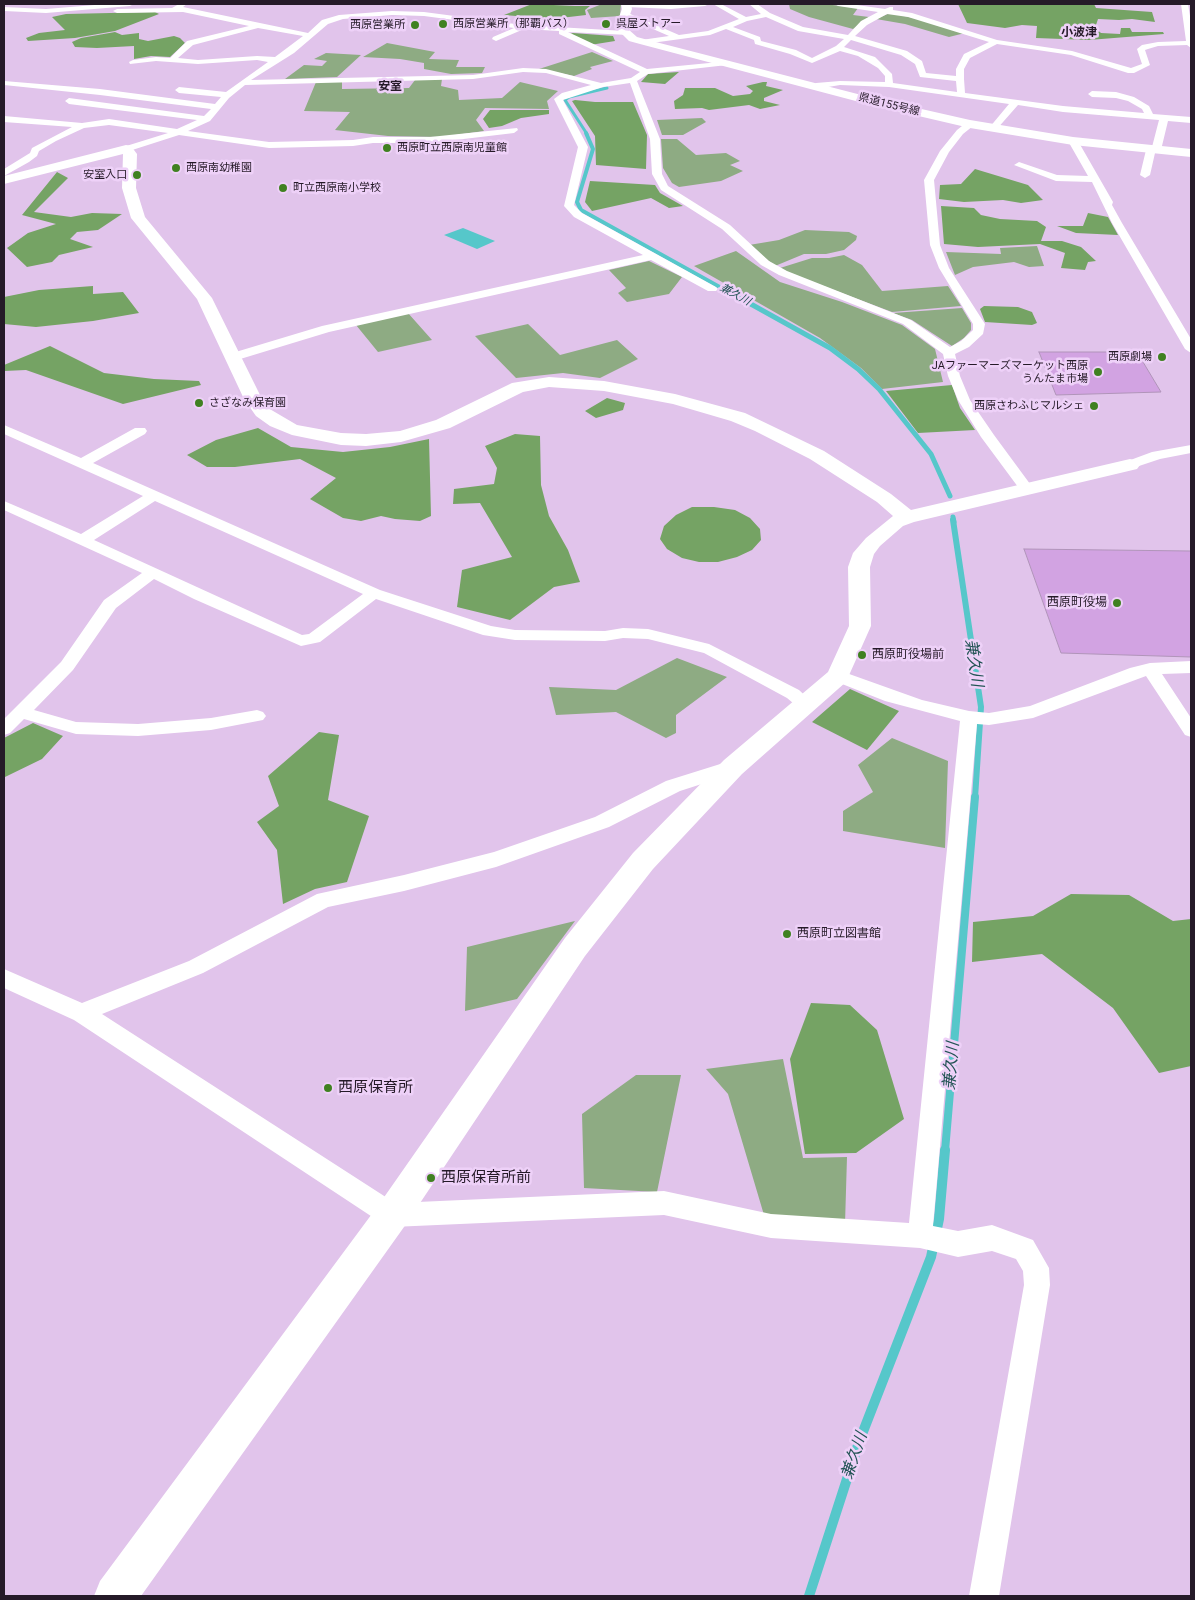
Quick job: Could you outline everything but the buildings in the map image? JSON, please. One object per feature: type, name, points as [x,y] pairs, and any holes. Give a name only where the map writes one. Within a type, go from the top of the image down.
[{"type":"street","points":[[24,9],[54,4]]},
{"type":"street","points":[[4,9],[54,11],[97,5],[130,4]]},
{"type":"street","points":[[626,8],[705,4]]},
{"type":"street","points":[[716,4],[757,27]]},
{"type":"street","points":[[753,4],[767,15],[801,28],[827,35],[848,37],[904,53],[919,64],[923,75],[960,79]]},
{"type":"street","points":[[838,4],[887,10],[922,18],[996,42],[1072,52],[1131,70],[1146,65],[1141,49],[1145,47],[1158,44],[1191,44],[1186,4]]},
{"type":"street","points":[[724,24],[757,39],[758,42],[793,52],[812,61],[839,48],[864,23],[899,4]]},
{"type":"street","points":[[97,5],[104,11],[182,7],[257,26],[308,35]]},
{"type":"street","points":[[690,6],[705,13]]},
{"type":"street","points":[[350,8],[359,15]]},
{"type":"street","points":[[4,180],[126,149],[182,132],[207,119],[228,95],[242,83],[291,51],[325,22],[359,15],[424,14],[523,26],[624,33],[622,25],[626,8]]},
{"type":"street","points":[[626,8],[652,25],[677,37]]},
{"type":"street","points":[[644,42],[710,33],[724,24],[767,15]]},
{"type":"street","points":[[172,60],[190,43],[282,20]]},
{"type":"street","points":[[496,39],[523,26]]},
{"type":"street","points":[[556,29],[579,42],[646,72]]},
{"type":"street","name":"県道155号線","points":[[624,33],[644,42],[871,101],[970,124],[1073,141],[1191,153]]},
{"type":"street","points":[[4,42],[6,44],[4,46]]},
{"type":"street","points":[[961,96],[960,69],[967,56],[996,42]]},
{"type":"street","points":[[824,45],[861,54],[877,62],[889,76],[889,85]]},
{"type":"street","points":[[132,62],[156,59],[198,62],[249,59],[276,60]]},
{"type":"street","points":[[712,289],[578,215],[569,206],[583,147],[558,99],[565,95],[602,85],[633,80],[646,72],[727,63]]},
{"type":"street","points":[[242,83],[473,77],[528,70],[546,71],[602,85]]},
{"type":"street","points":[[633,80],[655,139],[657,174],[664,188],[726,227],[758,257],[777,270],[907,322],[949,352],[954,376],[964,400],[988,438],[1026,488]]},
{"type":"street","points":[[4,83],[100,92],[218,107]]},
{"type":"street","points":[[816,86],[840,83],[889,85],[1015,103],[1191,120]]},
{"type":"street","points":[[171,88],[228,95]]},
{"type":"street","points":[[1092,94],[1116,95],[1131,99],[1146,108],[1150,117]]},
{"type":"street","points":[[57,99],[207,119]]},
{"type":"street","points":[[993,128],[1015,103]]},
{"type":"street","points":[[1145,175],[1162,130],[1164,118]]},
{"type":"street","points":[[4,119],[82,126],[109,122],[269,145],[353,143],[373,140],[430,140],[514,130]]},
{"type":"street","points":[[949,352],[966,344],[979,331],[979,324],[944,268],[935,245],[929,180],[945,151],[960,132],[970,124]]},
{"type":"street","points":[[4,173],[34,154],[34,150],[82,126]]},
{"type":"street","points":[[1073,141],[1108,202],[1107,204],[1117,223],[1191,349]]},
{"type":"street","points":[[126,149],[130,154],[130,188],[138,218],[204,298],[253,399],[262,412],[277,422],[292,429],[341,439],[366,440],[401,436],[453,419],[509,390],[542,383],[583,384],[675,399],[738,417],[787,438],[884,498],[906,517]]},
{"type":"street","points":[[1019,165],[1056,178],[1095,179]]},
{"type":"street","points":[[233,357],[326,328],[653,256]]},
{"type":"street","points":[[4,429],[374,593],[489,631],[515,635],[604,636],[623,633],[648,634],[709,649],[793,694],[805,704]]},
{"type":"street","points":[[83,463],[140,431]]},
{"type":"street","points":[[115,1596],[392,1215],[575,947],[643,861],[733,767],[838,676],[860,626],[859,567],[864,553],[873,542],[889,527],[906,517],[1130,465],[1156,455],[1191,448]]},
{"type":"street","points":[[81,541],[155,495]]},
{"type":"street","points":[[4,505],[302,641],[314,638],[374,593]]},
{"type":"street","points":[[4,520],[18,512]]},
{"type":"street","points":[[4,729],[67,666],[110,604],[153,573]]},
{"type":"street","points":[[838,676],[892,697],[978,718],[1033,712],[1130,674],[1150,670],[1191,667]]},
{"type":"street","points":[[1150,670],[1191,732]]},
{"type":"street","points":[[21,712],[76,728],[138,730],[211,724],[257,716]]},
{"type":"street","points":[[923,1237],[978,718]]},
{"type":"street","points":[[82,1013],[196,967],[324,900],[404,884],[496,859],[602,822],[673,786],[733,767]]},
{"type":"street","points":[[4,978],[82,1013],[392,1215],[664,1203],[772,1226],[923,1237],[958,1244],[992,1238],[1024,1249],[1036,1268],[1037,1285],[984,1596]]},
{"type":"shaded area","points":[[532,4],[590,6],[585,10],[586,15],[552,19],[504,15]]},
{"type":"shaded area","points":[[602,4],[621,4],[620,16],[591,18],[587,10]]},
{"type":"shaded area","points":[[789,4],[824,4],[858,8],[853,15],[869,17],[853,29],[809,17],[790,9]]},
{"type":"shaded area","points":[[958,4],[1094,4],[1096,8],[1152,12],[1155,22],[1132,19],[1098,19],[1095,28],[1101,33],[1120,34],[1121,28],[1130,28],[1132,32],[1163,32],[1164,34],[1089,40],[1036,38],[1037,26],[1022,25],[1005,28],[967,23]]},
{"type":"shaded area","points":[[155,12],[159,14],[115,31],[75,38],[28,41],[26,38],[39,33],[65,30],[52,17],[66,14]]},
{"type":"shaded area","points":[[890,13],[919,19],[965,33],[949,37],[905,24],[876,19]]},
{"type":"shaded area","points":[[115,32],[122,35],[139,33],[139,39],[148,41],[174,36],[180,38],[185,43],[170,57],[151,56],[134,59],[134,46],[75,47],[72,42],[81,38]]},
{"type":"shaded area","points":[[569,34],[613,36],[615,41],[590,45]]},
{"type":"shaded area","points":[[387,43],[435,52],[429,59],[459,60],[456,67],[485,67],[482,73],[451,74],[424,69],[424,63],[400,59],[363,57]]},
{"type":"shaded area","points":[[592,52],[613,61],[590,67],[592,69],[574,76],[539,69]]},
{"type":"shaded area","points":[[326,53],[361,55],[337,77],[285,79],[304,65],[322,66],[327,61],[314,59]]},
{"type":"shaded area","points":[[679,72],[665,84],[641,82],[648,74]]},
{"type":"shaded area","points":[[442,79],[441,86],[458,90],[459,100],[502,98],[520,82],[558,91],[547,101],[549,109],[485,108],[476,120],[484,131],[441,137],[388,136],[335,130],[350,112],[304,111],[316,82],[342,81],[342,89],[409,88],[415,80]]},
{"type":"shaded area","points":[[767,82],[766,86],[783,90],[764,98],[764,101],[780,105],[760,109],[749,105],[709,110],[702,108],[675,109],[674,101],[683,95],[685,88],[715,88],[733,96],[750,94],[753,91],[746,86]]},
{"type":"shaded area","points":[[572,101],[633,102],[647,135],[646,169],[596,165],[595,136]]},
{"type":"shaded area","points":[[490,110],[549,110],[549,114],[521,118],[502,126],[489,128],[483,119]]},
{"type":"shaded area","points":[[702,118],[706,122],[683,135],[662,135],[657,120]]},
{"type":"shaded area","points":[[661,139],[677,139],[696,155],[726,153],[740,161],[730,165],[743,171],[721,181],[679,187],[672,183],[663,168]]},
{"type":"shaded area","points":[[975,169],[1028,185],[1043,200],[1021,203],[1003,200],[964,202],[939,199],[940,185],[961,184]]},
{"type":"shaded area","points":[[57,172],[68,178],[34,212],[71,217],[92,213],[122,214],[98,230],[77,232],[70,239],[93,247],[59,255],[52,262],[27,267],[7,248],[28,233],[56,224],[22,215]]},
{"type":"shaded area","points":[[590,181],[655,185],[660,193],[683,206],[669,208],[651,198],[592,211],[585,202]]},
{"type":"shaded area","points":[[941,206],[974,208],[981,215],[1000,219],[1037,221],[1046,227],[1041,241],[1062,241],[1081,247],[1096,261],[1088,262],[1085,270],[1061,268],[1065,253],[1040,244],[978,247],[944,244]]},
{"type":"shaded area","points":[[1088,213],[1108,217],[1118,235],[1076,233],[1057,226],[1083,226]]},
{"type":"shaded area","points":[[463,228],[495,241],[477,249],[444,235]]},
{"type":"shaded area","points":[[805,230],[849,232],[857,236],[856,240],[844,250],[826,254],[804,254],[775,266],[749,245],[779,240]]},
{"type":"shaded area","points":[[1037,246],[1044,266],[1029,267],[1014,262],[973,267],[955,275],[946,252],[1001,254],[1000,248]]},
{"type":"shaded area","points":[[736,251],[780,282],[842,302],[902,325],[935,349],[943,382],[882,389],[861,368],[820,338],[694,266]]},
{"type":"shaded area","points":[[844,255],[862,265],[882,291],[948,286],[961,306],[892,312],[786,272],[780,268],[812,258],[829,258]]},
{"type":"shaded area","points":[[649,261],[682,277],[669,294],[627,302],[618,293],[626,288],[609,270]]},
{"type":"shaded area","points":[[93,286],[93,294],[123,292],[139,313],[93,321],[36,327],[4,324],[4,297],[39,290]]},
{"type":"shaded area","points":[[984,306],[1018,307],[1032,312],[1037,323],[1032,325],[985,322],[980,309]]},
{"type":"shaded area","points":[[962,308],[971,323],[971,330],[964,338],[952,346],[912,320],[893,313]]},
{"type":"shaded area","points":[[408,313],[432,340],[378,352],[356,325]]},
{"type":"shaded area","points":[[528,324],[560,355],[617,340],[638,359],[600,378],[563,373],[516,378],[475,336]]},
{"type":"shaded area","points":[[50,346],[104,373],[154,379],[199,381],[201,385],[123,404],[26,370],[4,371],[4,365]]},
{"type":"shaded area","points":[[952,385],[960,408],[975,430],[918,433],[886,391]]},
{"type":"shaded area","points":[[607,398],[625,403],[623,410],[596,418],[585,411]]},
{"type":"shaded area","points":[[258,428],[291,447],[343,452],[390,447],[429,439],[431,516],[420,521],[381,516],[361,521],[343,518],[310,499],[336,478],[300,459],[235,467],[207,467],[187,455],[216,440]]},
{"type":"shaded area","points":[[515,434],[540,436],[541,485],[549,516],[568,550],[580,582],[554,587],[510,620],[457,607],[462,570],[512,557],[480,503],[453,504],[454,489],[494,484],[497,468],[485,446]]},
{"type":"shaded area","points":[[692,507],[714,507],[735,510],[750,518],[760,529],[761,540],[752,550],[737,557],[718,562],[699,562],[682,558],[667,549],[660,539],[664,526],[676,515]]},
{"type":"shaded area","points":[[677,658],[727,677],[676,715],[676,733],[666,738],[616,712],[556,715],[549,687],[616,690]]},
{"type":"shaded area","points":[[850,689],[899,711],[867,750],[812,722]]},
{"type":"shaded area","points":[[33,723],[63,736],[42,759],[5,777],[4,738]]},
{"type":"shaded area","points":[[319,732],[339,735],[328,800],[369,816],[347,882],[315,889],[283,904],[277,850],[257,822],[279,806],[268,776]]},
{"type":"shaded area","points":[[892,738],[948,761],[945,848],[843,831],[843,811],[873,792],[858,765]]},
{"type":"shaded area","points":[[1071,894],[1129,895],[1173,921],[1191,919],[1191,1066],[1159,1073],[1113,1008],[1042,954],[972,962],[973,922],[1033,916]]},
{"type":"shaded area","points":[[575,921],[517,999],[465,1011],[467,947]]},
{"type":"shaded area","points":[[811,1003],[850,1005],[877,1030],[904,1119],[856,1153],[805,1154],[790,1059]]},
{"type":"shaded area","points":[[783,1059],[803,1158],[847,1157],[845,1224],[764,1215],[728,1094],[706,1069]]},
{"type":"shaded area","points":[[636,1075],[681,1075],[657,1192],[584,1188],[582,1114]]},
{"type":"waterway","name":"兼久川","points":[[587,134],[565,100],[569,97],[607,88]]},
{"type":"waterway","name":"兼久川","points":[[586,133],[593,149],[577,202],[581,210],[752,305]]},
{"type":"waterway","name":"兼久川","points":[[749,303],[830,348],[858,369],[879,389],[931,454],[950,496]]},
{"type":"waterway","name":"兼久川","points":[[953,517],[954,522]]},
{"type":"waterway","name":"兼久川","points":[[953,520],[981,707],[975,798]]},
{"type":"waterway","name":"兼久川","points":[[945,1151],[975,797]]},
{"type":"waterway","name":"兼久川","points":[[809,1596],[859,1442],[931,1257],[939,1219],[945,1150]]},
{"type":"place","name":"西原営業所（那覇バス）","points":[[443,24]]},
{"type":"place","name":"呉屋ストアー","points":[[606,24]]},
{"type":"place","name":"西原営業所","points":[[415,25]]},
{"type":"place","name":"西原町立西原南児童館","points":[[387,148]]},
{"type":"place","name":"西原南幼稚園","points":[[176,168]]},
{"type":"place","name":"安室入口","points":[[137,175]]},
{"type":"place","name":"町立西原南小学校","points":[[283,188]]},
{"type":"place","name":"西原劇場","points":[[1162,357]]},
{"type":"place","name":"JAファーマーズマーケット西原 うんたま市場","points":[[1098,372]]},
{"type":"place","name":"さざなみ保育園","points":[[199,403]]},
{"type":"place","name":"西原さわふじマルシェ","points":[[1094,406]]},
{"type":"place","name":"西原町役場","points":[[1117,603]]},
{"type":"place","name":"西原町役場前","points":[[862,655]]},
{"type":"place","name":"西原町立図書館","points":[[787,934]]},
{"type":"place","name":"西原保育所","points":[[328,1088]]},
{"type":"place","name":"西原保育所前","points":[[431,1178]]},
{"type":"district","name":"小波津","points":[[1079,33]]},
{"type":"district","name":"安室","points":[[390,87]]}]
